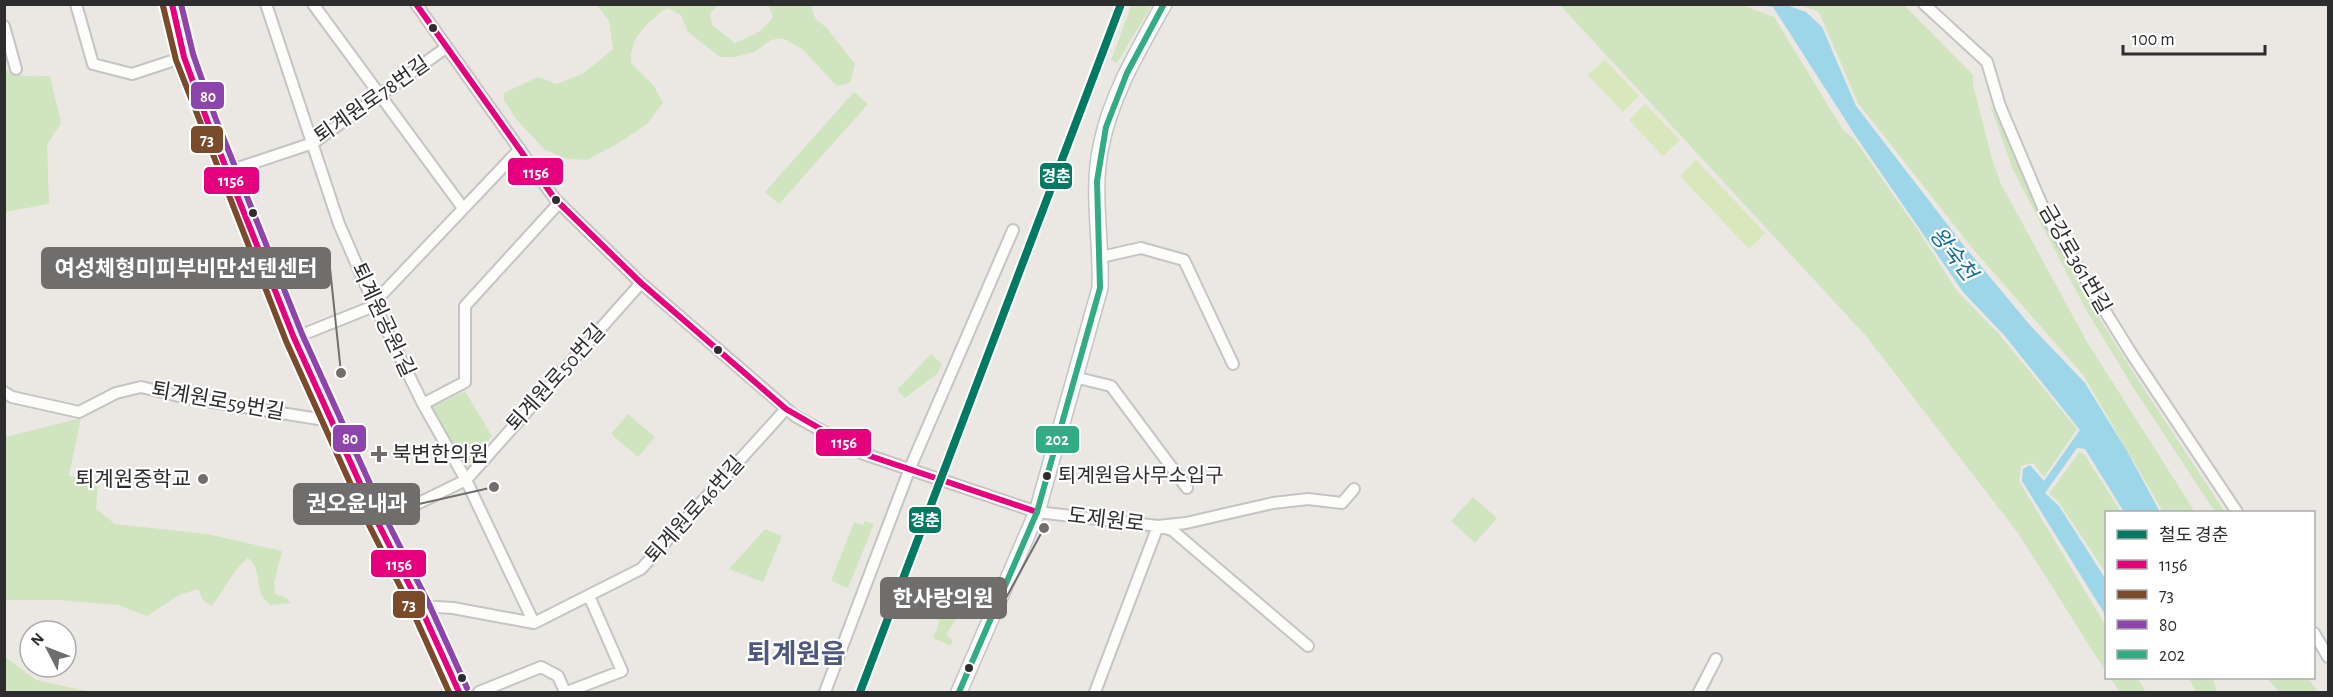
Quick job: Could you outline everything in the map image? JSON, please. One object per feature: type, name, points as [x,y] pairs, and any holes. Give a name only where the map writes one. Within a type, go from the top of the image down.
[{"type":"street","points":[[76,4],[93,64],[132,74],[184,57]]},
{"type":"street","points":[[172,4],[184,57],[226,172],[294,338],[378,523],[420,606],[459,693]]},
{"type":"street","name":"퇴계원공원1길","points":[[266,4],[339,225],[374,304],[423,404],[466,480],[534,623]]},
{"type":"street","points":[[313,4],[463,208]]},
{"type":"street","name":"도제원로","points":[[416,4],[559,203],[640,283],[786,409],[864,454],[1037,512],[1158,526],[1172,530],[1308,646]]},
{"type":"street","points":[[959,693],[1037,512],[1100,288],[1101,257],[1097,191],[1101,146],[1117,94],[1136,53],[1164,4]]},
{"type":"street","name":"금강로361번길","points":[[1924,4],[1987,62],[2000,106],[2047,217],[2131,353],[2236,511]]},
{"type":"street","points":[[5,28],[16,69]]},
{"type":"street","name":"퇴계원로78번길","points":[[226,172],[313,143],[447,47]]},
{"type":"street","points":[[294,338],[374,304],[520,149]]},
{"type":"street","points":[[423,404],[465,382],[465,306],[559,203]]},
{"type":"street","points":[[825,693],[910,468],[1013,230]]},
{"type":"street","points":[[1101,257],[1141,248],[1184,260],[1233,364]]},
{"type":"street","name":"퇴계원로50번길","points":[[378,523],[466,480],[640,283]]},
{"type":"street","points":[[1074,377],[1111,386],[1187,488]]},
{"type":"street","name":"퇴계원로59번길","points":[[4,392],[12,398],[79,412],[116,393],[141,387],[187,398],[331,421]]},
{"type":"street","name":"퇴계원로46번길","points":[[534,623],[641,570],[786,409]]},
{"type":"street","points":[[1095,693],[1158,526],[1186,523],[1273,503],[1308,500],[1342,503],[1354,489]]},
{"type":"street","points":[[479,693],[541,668],[558,676],[566,693],[622,671],[589,596]]},
{"type":"street","points":[[420,606],[453,608],[534,623]]},
{"type":"street","points":[[2315,636],[2328,657]]},
{"type":"street","points":[[1699,693],[1716,660]]},
{"type":"green space","points":[[1132,4],[1152,5],[1117,63],[1111,60]]},
{"type":"green space","points":[[597,5],[718,5],[710,14],[712,25],[735,43],[752,36],[766,26],[773,16],[768,5],[811,5],[815,19],[826,27],[855,64],[850,83],[837,86],[802,49],[782,38],[771,40],[754,52],[735,57],[720,57],[688,32],[681,15],[667,8],[641,31],[631,54],[631,63],[654,86],[663,103],[647,124],[620,142],[587,160],[568,159],[545,150],[516,119],[504,100],[504,93],[538,77],[557,84],[584,73],[613,49],[609,21]]},
{"type":"green space","points":[[1560,5],[1742,5],[1774,17],[1843,130],[1854,139],[1920,233],[1957,291],[1999,334],[2077,429],[2044,477],[2033,463],[2021,466],[2019,481],[2105,624],[2105,670],[2018,533],[1866,336]]},
{"type":"green space","points":[[1800,5],[1904,5],[1973,75],[1973,85],[1992,159],[2001,184],[2087,342],[2194,511],[2162,511],[2084,376],[1973,249],[1858,103],[1819,12]]},
{"type":"green space","points":[[1605,60],[1639,96],[1623,112],[1588,75]]},
{"type":"green space","points":[[4,68],[14,74],[50,76],[61,123],[47,145],[49,204],[5,212]]},
{"type":"green space","points":[[854,92],[868,104],[779,204],[765,192]]},
{"type":"green space","points":[[1989,102],[2044,222],[2073,274],[2136,377],[2224,511],[2214,511],[2131,384],[2085,308],[2013,170]]},
{"type":"green space","points":[[1645,104],[1680,140],[1663,156],[1629,120]]},
{"type":"green space","points":[[1696,160],[1765,233],[1749,249],[1680,176]]},
{"type":"green space","points":[[931,354],[942,364],[938,373],[905,398],[897,390]]},
{"type":"green space","points":[[465,391],[492,436],[466,468],[462,468],[434,418],[435,412],[432,407]]},
{"type":"green space","points":[[628,414],[655,437],[638,457],[611,434]]},
{"type":"green space","points":[[81,418],[69,476],[98,482],[96,509],[115,524],[207,534],[282,551],[274,583],[275,594],[286,598],[291,603],[270,605],[266,601],[259,588],[254,566],[248,558],[237,569],[211,606],[203,600],[198,589],[179,595],[147,616],[118,605],[58,600],[5,600],[5,437]]},
{"type":"green space","points":[[2079,452],[2085,455],[2120,511],[2105,511],[2105,572],[2058,501],[2049,494]]},
{"type":"green space","points":[[1473,497],[1497,518],[1475,543],[1451,521]]},
{"type":"green space","points":[[865,521],[874,524],[848,588],[831,581],[854,522],[863,525]]},
{"type":"green space","points":[[765,529],[782,536],[763,582],[729,569]]},
{"type":"green space","points":[[934,583],[966,595],[961,612],[946,635],[952,640],[951,646],[933,638],[940,621],[922,614]]},
{"type":"green space","points":[[4,656],[18,666],[18,679],[35,679],[91,692],[5,692]]},
{"type":"green space","points":[[2111,679],[2138,679],[2146,692],[2120,692]]},
{"type":"green space","points":[[2190,679],[2213,679],[2217,692],[2196,692]]},
{"type":"green space","points":[[2268,679],[2309,679],[2318,692],[2279,692]]},
{"type":"water","name":"왕숙천","points":[[1760,5],[1786,5],[1806,12],[1822,27],[1856,106],[1964,246],[2029,324],[2085,383],[2127,451],[2159,511],[2123,511],[2085,449],[2077,448],[2045,493],[2059,506],[2105,578],[2105,614],[2022,481],[2023,469],[2030,465],[2044,481],[2080,430],[2004,335],[1963,292],[1857,138],[1773,7]]},
{"type":"rail line","name":"경춘","points":[[860,692],[1121,4]]},
{"type":"transit line","name":"1156","points":[[172,4],[184,57],[207,120],[294,338],[378,523],[420,606],[459,692]]},
{"type":"transit line","name":"80","points":[[181,4],[193,54],[215,117],[302,334],[386,519],[428,602],[467,688]]},
{"type":"transit line","name":"1156","points":[[416,4],[555,199],[641,283],[786,409],[864,454],[1037,512]]},
{"type":"transit line","name":"202","points":[[959,692],[1037,512],[1100,288],[1097,181],[1106,127],[1127,73],[1164,4]]},
{"type":"transit line","name":"73","points":[[163,6],[176,60],[286,341],[370,527],[412,610],[449,692]]},
{"type":"place","name":"여성체형미피부비만선텐센터","points":[[341,373]]},
{"type":"place","name":"북변한의원","points":[[379,454]]},
{"type":"place","name":"퇴계원읍사무소입구","points":[[1047,476]]},
{"type":"place","name":"퇴계원중학교","points":[[203,479]]},
{"type":"place","name":"권오윤내과","points":[[494,487]]},
{"type":"place","name":"한사랑의원","points":[[1044,528]]},
{"type":"district","name":"퇴계원읍","points":[[796,654]]}]
